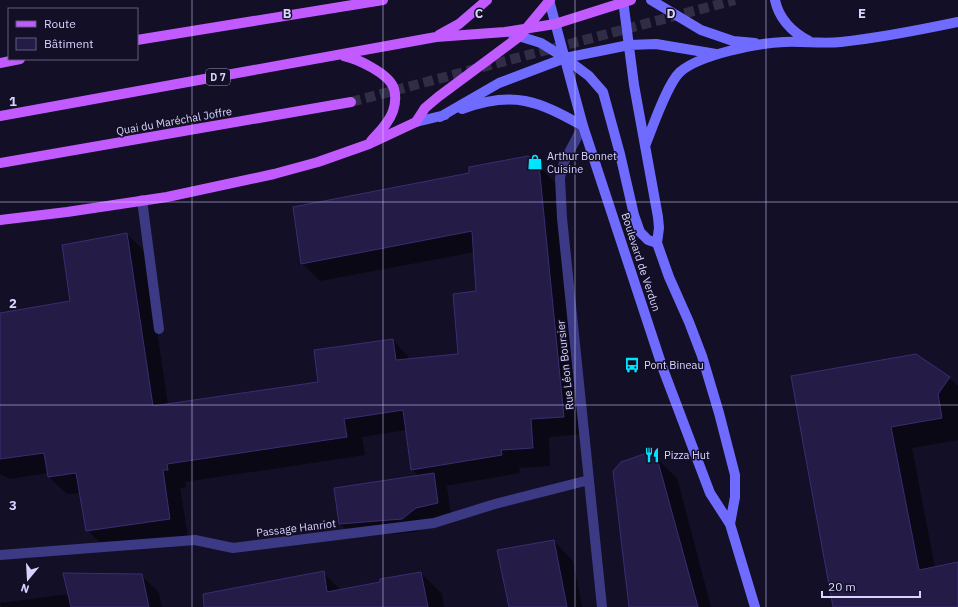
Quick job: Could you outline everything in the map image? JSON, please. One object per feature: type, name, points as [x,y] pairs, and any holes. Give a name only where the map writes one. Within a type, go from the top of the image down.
[{"type":"main road","points":[[138,40],[383,0]]},
{"type":"main road","name":"D 7","points":[[0,116],[436,37],[460,24],[487,0]]},
{"type":"main road","points":[[651,0],[701,30],[733,41],[765,44]]},
{"type":"main road","points":[[775,0],[777,10],[786,24],[793,32],[811,42]]},
{"type":"main road","points":[[416,122],[425,108],[438,97],[523,33],[549,1]]},
{"type":"main road","name":"Boulevard de Verdun","points":[[549,1],[583,126],[663,369],[710,493],[730,524],[754,607]]},
{"type":"main road","points":[[436,37],[505,32],[523,33],[626,1]]},
{"type":"main road","name":"Boulevard de Verdun","points":[[626,1],[634,85],[658,217],[659,228],[657,243],[669,277],[702,356],[719,413],[735,476],[735,497],[730,524]]},
{"type":"main road","points":[[645,146],[670,86],[679,73],[700,60],[717,54],[765,44],[783,42],[841,42],[927,29],[958,22]]},
{"type":"main road","points":[[523,33],[565,58],[589,76],[603,92],[620,154],[634,215],[640,232],[648,240],[657,243]]},
{"type":"main road","points":[[440,117],[499,83],[565,58],[629,45],[656,44],[717,54]]},
{"type":"main road","points":[[338,55],[354,58],[367,65],[386,78],[394,88],[395,100],[393,111],[389,120],[369,144]]},
{"type":"main road","points":[[0,63],[15,60]]},
{"type":"main road","points":[[1,220],[167,197],[274,174],[318,162],[369,144],[416,122],[440,117],[470,106],[496,99],[516,99],[539,104],[583,126]]},
{"type":"main road","name":"Quai du Maréchal Joffre","points":[[0,163],[351,102]]},
{"type":"street","name":"Rue Léon Boursier","points":[[583,126],[565,160],[560,178],[562,218],[602,607]]},
{"type":"street","points":[[142,200],[159,329]]},
{"type":"street","name":"Passage Hanriot","points":[[0,555],[195,540],[233,548],[434,523],[495,504],[589,480]]},
{"type":"building","points":[[528,156],[539,165],[564,417],[531,419],[533,448],[501,450],[502,455],[411,470],[403,410],[344,419],[347,437],[167,464],[168,470],[163,470],[170,519],[86,531],[76,473],[48,477],[44,453],[0,459],[0,313],[70,301],[62,245],[127,233],[153,406],[318,382],[314,350],[393,339],[396,360],[458,354],[453,294],[476,291],[472,231],[301,264],[293,207],[469,173],[469,167]]},
{"type":"building","points":[[916,354],[950,377],[938,394],[942,418],[891,427],[919,570],[958,562],[958,607],[833,607],[791,376]]},
{"type":"building","points":[[647,453],[657,458],[698,607],[629,607],[613,471],[621,462]]},
{"type":"building","points":[[434,473],[438,503],[416,508],[402,519],[339,524],[334,488]]},
{"type":"building","points":[[554,540],[567,607],[509,607],[497,550]]},
{"type":"building","points":[[324,571],[327,592],[380,582],[380,579],[421,572],[428,607],[204,607],[203,594]]},
{"type":"building","points":[[63,573],[142,574],[149,607],[71,607]]},
{"type":"tunnel","points":[[351,102],[735,0]]},
{"type":"place","name":"Arthur Bonnet Cuisine","points":[[535,162]]},
{"type":"place","name":"Pont Bineau","points":[[632,365]]},
{"type":"place","name":"Pizza Hut","points":[[652,455]]}]
